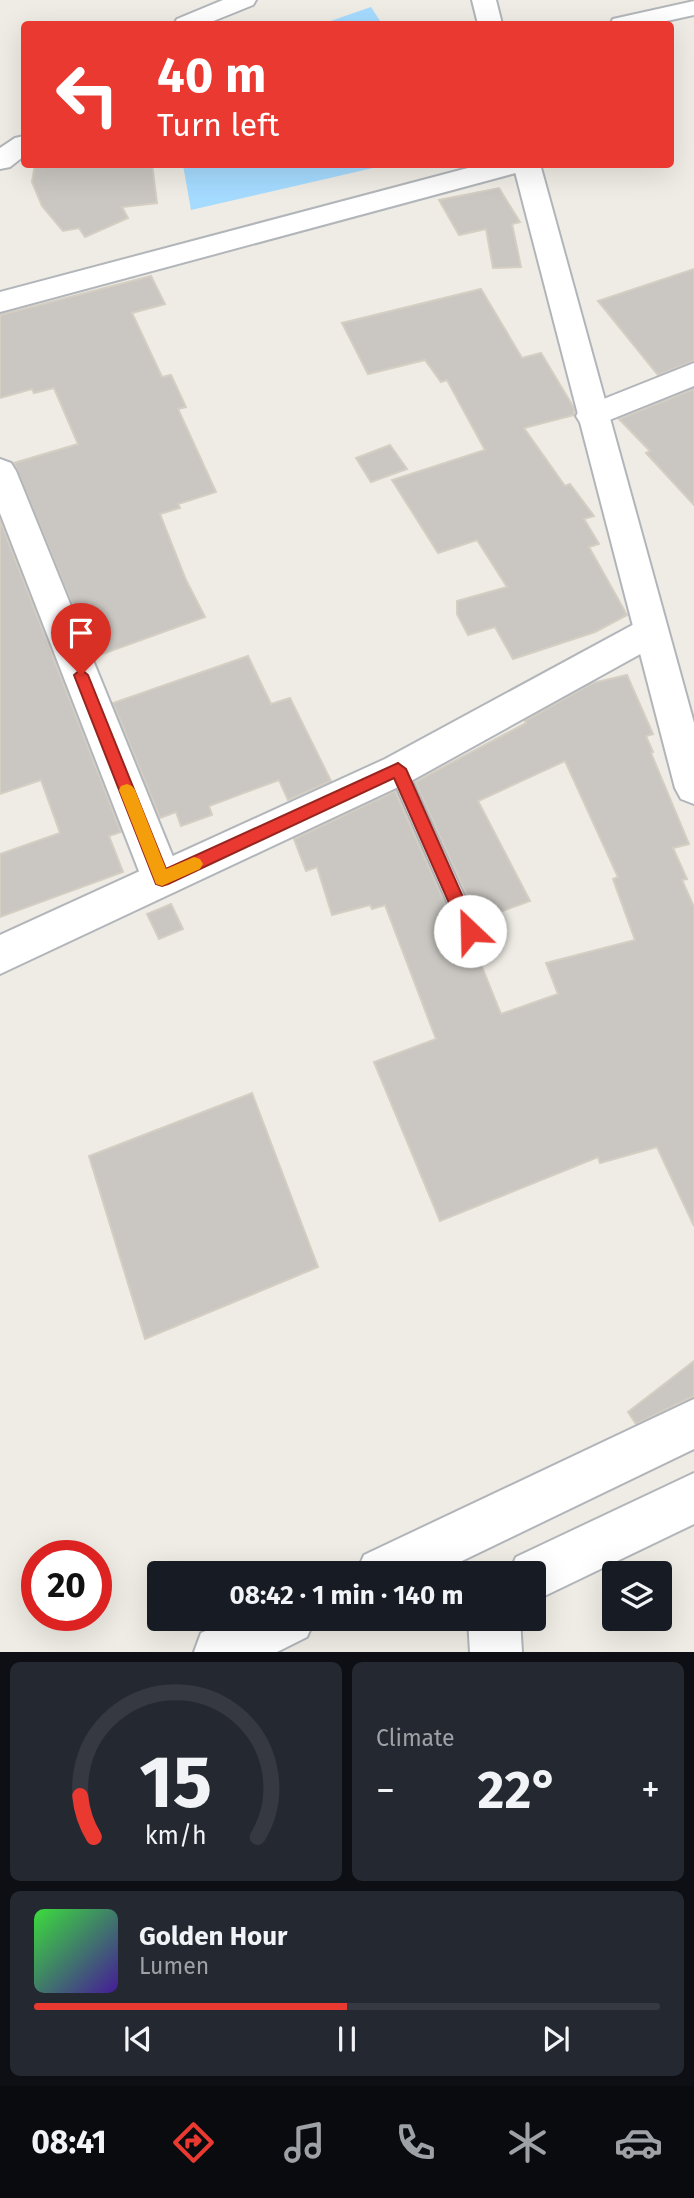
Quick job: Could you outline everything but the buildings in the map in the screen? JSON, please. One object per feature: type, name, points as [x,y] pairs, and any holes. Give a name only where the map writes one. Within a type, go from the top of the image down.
[{"type":"street","points":[[193,21],[244,0]]},
{"type":"street","points":[[484,0],[489,21]]},
{"type":"street","points":[[636,21],[694,8]]},
{"type":"street","points":[[0,161],[21,146]]},
{"type":"street","points":[[0,302],[501,168]]},
{"type":"street","points":[[527,168],[650,632],[691,769]]},
{"type":"street","points":[[592,416],[694,374]]},
{"type":"street","points":[[0,471],[162,879]]},
{"type":"street","points":[[0,955],[398,769],[650,632]]},
{"type":"street","points":[[407,1561],[694,1423]]},
{"type":"street","points":[[546,1568],[694,1498]]},
{"type":"street","points":[[220,1652],[264,1631]]},
{"type":"street","points":[[495,1631],[496,1652]]},
{"type":"lane","points":[[398,769],[470,931]]},
{"type":"water","points":[[371,7],[380,21],[331,21]]},
{"type":"water","points":[[184,168],[373,168],[191,210]]},
{"type":"slow traffic","points":[[127,790],[162,879],[194,864]]},
{"type":"route","points":[[81,675],[162,879],[398,769],[470,931]]}]
